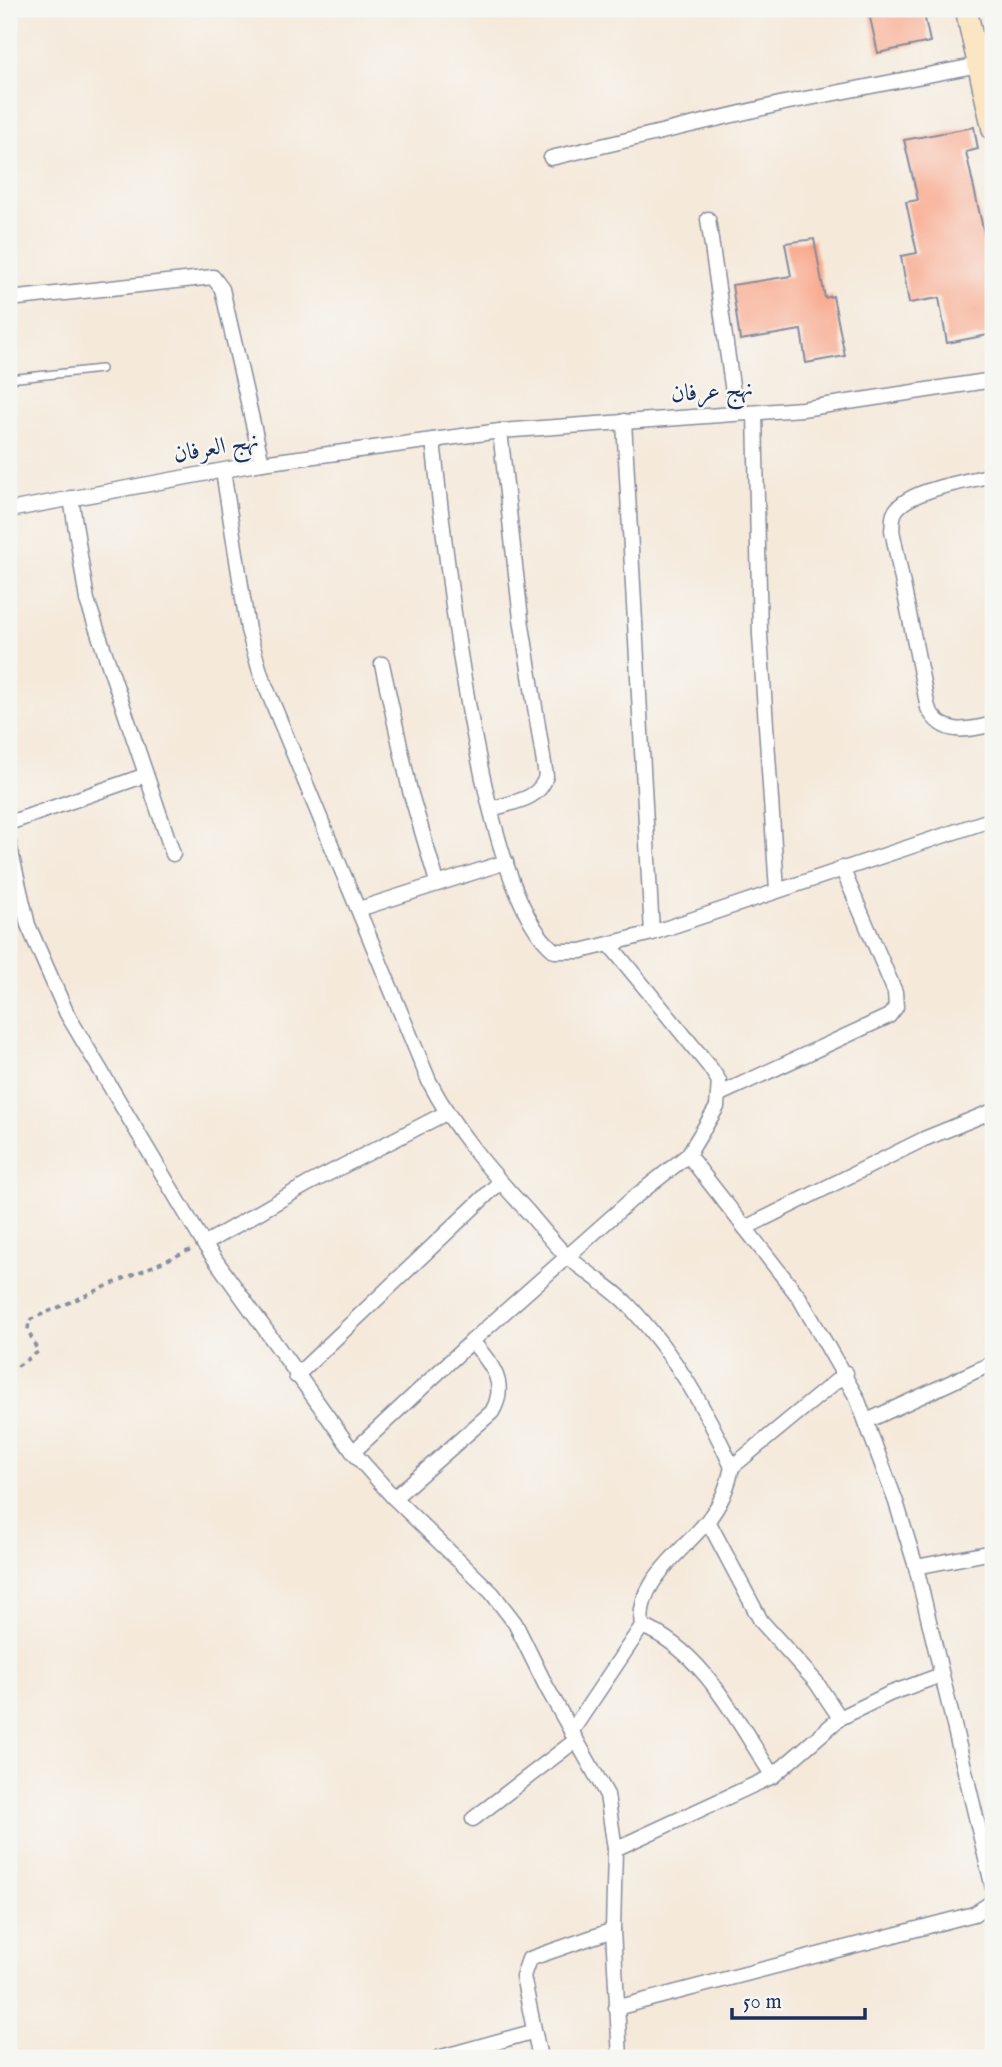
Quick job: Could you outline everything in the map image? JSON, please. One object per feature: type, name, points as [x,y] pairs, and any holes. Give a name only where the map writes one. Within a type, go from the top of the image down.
[{"type":"main road","points":[[966,9],[993,130]]},
{"type":"street","points":[[551,158],[785,103],[979,65]]},
{"type":"street","points":[[708,219],[736,413]]},
{"type":"street","points":[[9,299],[213,277],[222,289],[262,463]]},
{"type":"street","name":"نهج عرفان","points":[[433,440],[500,431],[755,413],[878,399],[993,380]]},
{"type":"street","points":[[755,413],[760,635],[777,890]]},
{"type":"street","points":[[624,421],[652,933]]},
{"type":"street","points":[[491,809],[539,792],[546,776],[521,619],[500,431]]},
{"type":"street","points":[[433,440],[452,609],[491,809],[506,862],[536,932],[545,944],[555,951],[567,953],[652,933],[993,819]]},
{"type":"street","name":"نهج العرفان","points":[[9,510],[262,463],[433,440]]},
{"type":"street","points":[[223,471],[248,630],[261,675],[410,1036],[446,1113],[500,1182],[568,1257],[594,1274],[631,1307],[662,1342],[683,1371],[732,1467],[728,1487],[708,1521],[647,1590],[640,1614],[642,1626],[574,1736],[473,1819]]},
{"type":"street","points":[[993,475],[918,494],[903,502],[894,513],[892,530],[928,708],[935,722],[951,729],[968,731],[993,724]]},
{"type":"street","points":[[71,498],[87,600],[173,853]]},
{"type":"street","points":[[382,664],[410,791],[437,882]]},
{"type":"street","points":[[9,823],[146,775]]},
{"type":"street","points":[[9,844],[14,886],[67,1014],[204,1244],[353,1452],[394,1498],[492,1593],[515,1623],[607,1795],[615,1849],[612,1930],[620,2058]]},
{"type":"street","points":[[359,909],[506,862]]},
{"type":"street","points":[[720,1094],[889,1016],[896,1007],[895,992],[842,868]]},
{"type":"street","points":[[353,1452],[472,1341],[688,1154],[717,1107],[719,1081],[610,945]]},
{"type":"street","points":[[744,1228],[924,1139],[993,1111]]},
{"type":"street","points":[[204,1244],[319,1178],[446,1113]]},
{"type":"street","points":[[688,1154],[799,1297],[846,1373],[867,1421],[896,1502],[915,1567],[990,1855],[993,1888]]},
{"type":"street","points":[[296,1376],[500,1182]]},
{"type":"street","points":[[394,1498],[492,1412],[499,1401],[500,1381],[496,1371],[472,1341]]},
{"type":"street","points":[[867,1421],[993,1363]]},
{"type":"street","points":[[732,1467],[846,1373]]},
{"type":"street","points":[[708,1521],[761,1621],[816,1682],[840,1718]]},
{"type":"street","points":[[915,1567],[993,1552]]},
{"type":"street","points":[[642,1626],[666,1637],[695,1664],[773,1776]]},
{"type":"street","points":[[615,1849],[773,1776],[840,1718],[889,1694],[942,1675]]},
{"type":"street","points":[[616,2008],[974,1914],[991,1903],[993,1895]]},
{"type":"street","points":[[540,2058],[532,2032],[523,1976],[529,1959],[612,1930]]},
{"type":"street","points":[[438,2058],[532,2032]]},
{"type":"lane","points":[[9,379],[102,369]]},
{"type":"path","points":[[9,1373],[38,1352],[28,1330],[29,1320],[204,1244]]},
{"type":"building","points":[[868,9],[923,9],[930,42],[878,53]]},
{"type":"building","points":[[974,127],[978,149],[966,152],[993,274],[993,334],[947,343],[939,298],[909,303],[901,256],[917,253],[906,202],[918,200],[904,140]]},
{"type":"building","points":[[814,239],[825,298],[833,296],[845,356],[806,363],[801,330],[740,340],[732,285],[791,276],[785,243]]}]
